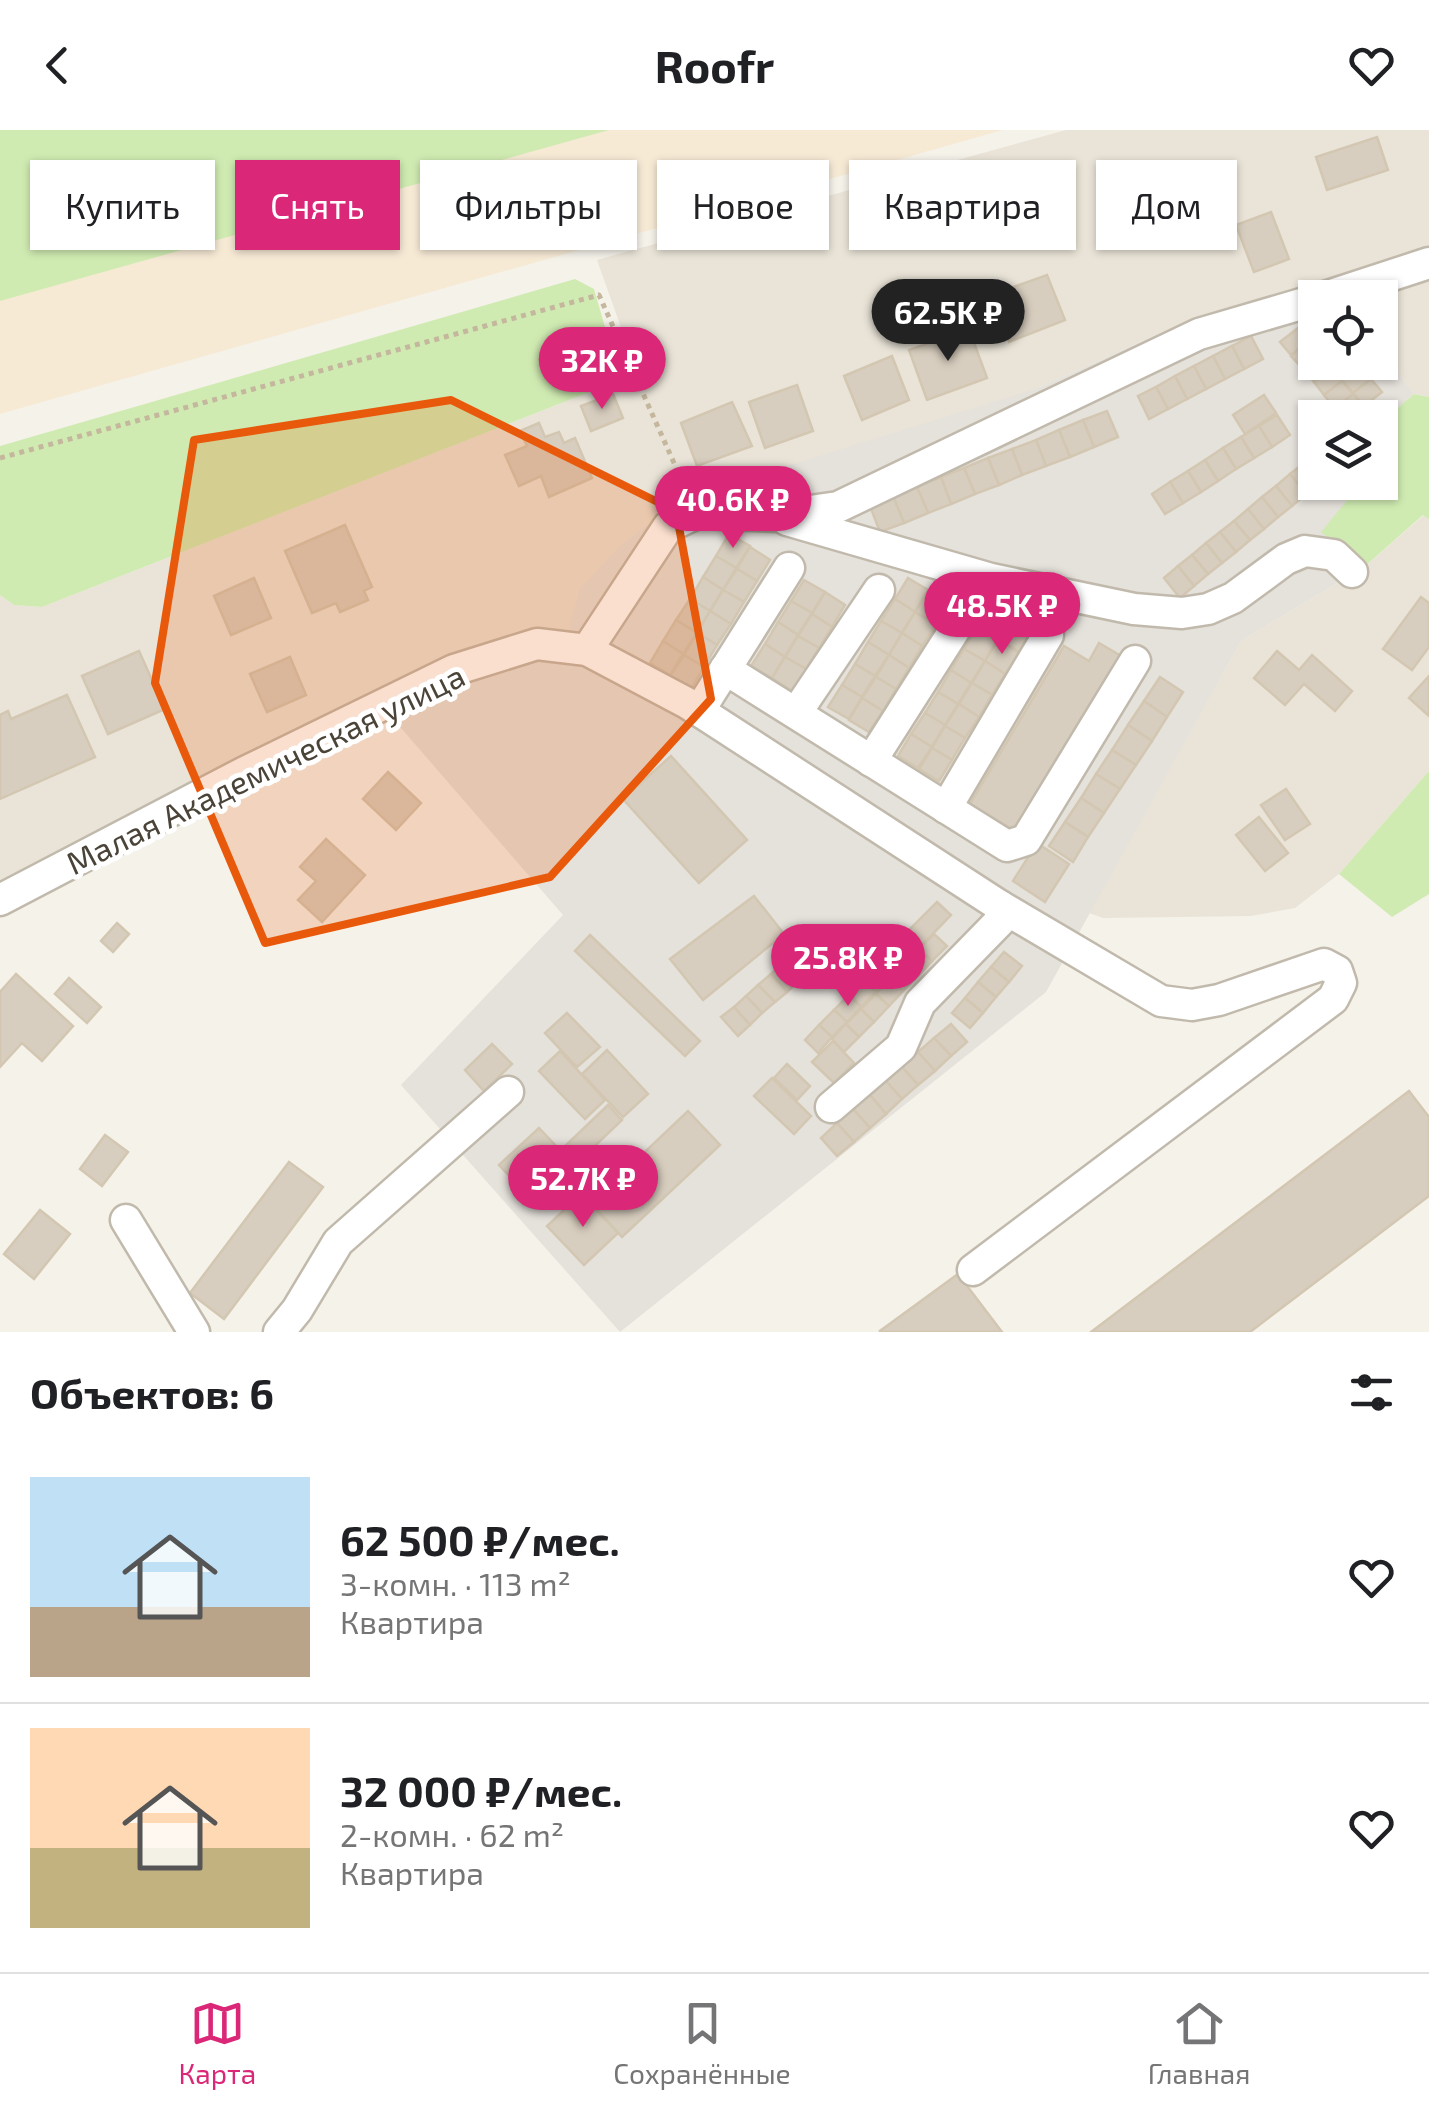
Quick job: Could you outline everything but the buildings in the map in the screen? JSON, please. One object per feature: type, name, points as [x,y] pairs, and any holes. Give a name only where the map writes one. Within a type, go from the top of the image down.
[{"type":"street","points":[[1377,280],[1429,263]]},
{"type":"street","points":[[587,650],[668,527],[697,512],[774,516],[838,508],[1200,334],[1298,305]]},
{"type":"street","points":[[774,516],[990,579],[1134,609],[1182,613],[1208,609],[1233,598],[1286,559],[1305,551],[1334,556],[1352,572]]},
{"type":"street","points":[[699,710],[789,568]]},
{"type":"street","points":[[796,713],[879,590]]},
{"type":"street","points":[[871,761],[964,615]]},
{"type":"street","points":[[946,808],[1048,635]]},
{"type":"street","name":"Малая Академическая улица","points":[[0,900],[243,772],[454,670],[536,644],[587,650],[699,710],[1000,906],[1161,1001],[1192,1006],[1324,964],[1338,971],[1342,983],[1333,1000],[973,1270]]},
{"type":"street","points":[[726,669],[1006,846],[1026,840],[1135,662]]},
{"type":"street","points":[[831,1107],[902,1046],[920,1003],[1000,921],[1000,906]]},
{"type":"street","points":[[279,1332],[338,1242],[508,1092]]},
{"type":"street","points":[[126,1220],[194,1332]]},
{"type":"path","points":[[0,458],[599,294],[697,512]]},
{"type":"highlighted area","points":[[451,400],[676,511],[711,699],[550,877],[265,943],[155,683],[194,440]]},
{"type":"shaded area","points":[[0,130],[1003,130],[897,160],[849,160],[849,174],[829,179],[829,160],[657,160],[657,228],[637,234],[637,160],[420,160],[420,250],[579,250],[0,414]]},
{"type":"shaded area","points":[[1066,130],[1429,130],[1429,397],[1414,394],[1398,373],[1398,280],[1298,280],[1298,295],[1285,294],[1189,320],[1038,388],[564,647],[479,670],[0,897],[0,595],[14,605],[42,607],[638,375],[597,260],[657,243],[657,250],[829,250],[829,196],[849,190],[849,250],[1076,250],[1076,160],[958,160]]},
{"type":"shaded area","points":[[1298,288],[1298,380],[1398,380],[1398,373],[1414,394],[1398,408],[1398,400],[1298,400],[1298,500],[1355,500],[1364,567],[1241,641],[1046,992],[620,1332],[401,1085],[563,915],[382,706],[564,647],[580,589],[621,545],[684,498],[1038,388],[1189,320]]},
{"type":"shaded area","points":[[1424,515],[1429,519],[1429,771],[1339,874],[1295,908],[1251,916],[1103,918],[1089,913],[1241,641],[1364,567]]},
{"type":"green space","points":[[0,130],[609,130],[502,160],[420,160],[420,183],[400,189],[400,160],[235,160],[235,235],[215,241],[215,160],[30,160],[30,250],[182,250],[0,301]]},
{"type":"green space","points":[[575,279],[594,289],[618,372],[610,384],[42,607],[14,605],[0,595],[0,446]]},
{"type":"green space","points":[[1414,394],[1429,397],[1429,519],[1423,515],[1364,567],[1321,532],[1347,500],[1398,500],[1398,408]]},
{"type":"green space","points":[[1429,771],[1429,894],[1392,917],[1339,874]]}]
